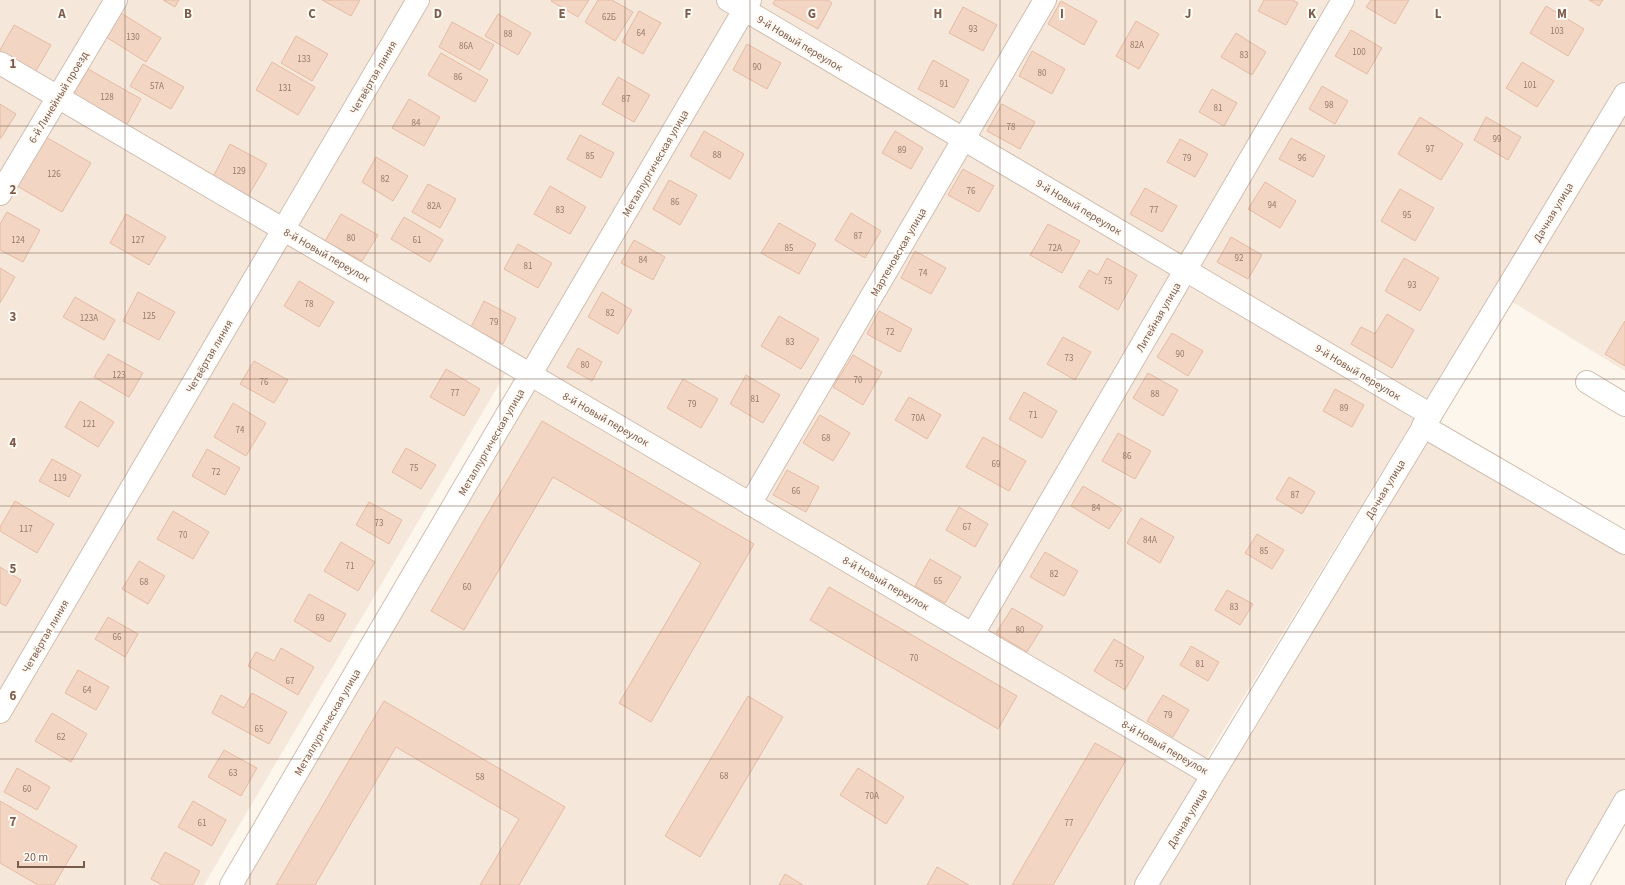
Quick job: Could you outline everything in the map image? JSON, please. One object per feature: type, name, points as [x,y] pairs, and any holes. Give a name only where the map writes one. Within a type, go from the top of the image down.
[{"type":"street","name":"6-й Линейный проезд","points":[[0,194],[116,0]]},
{"type":"street","name":"Четвёртая линия","points":[[0,712],[418,0]]},
{"type":"street","name":"Мартеновская улица","points":[[750,504],[1045,0]]},
{"type":"street","name":"Литейная улица","points":[[973,634],[1343,0]]},
{"type":"street","name":"9-й Новый переулок","points":[[741,3],[964,139],[1186,270],[1625,543]]},
{"type":"street","name":"Металлургическая улица","points":[[231,885],[531,374],[741,3]]},
{"type":"street","name":"8-й Новый переулок","points":[[0,63],[1212,775]]},
{"type":"street","name":"Дачная улица","points":[[1146,885],[1625,94]]},
{"type":"street","points":[[1587,382],[1625,405]]},
{"type":"street","points":[[1577,885],[1625,801]]},
{"type":"shaded area","points":[[0,0],[1625,0],[1625,371],[1493,290],[1204,762],[514,359],[204,885],[0,885]]},
{"type":"shaded area","points":[[531,374],[1212,775],[1423,426],[1625,543],[1625,801],[1577,885],[231,885]]},
{"type":"building","points":[[163,0],[179,0],[175,7]]},
{"type":"building","points":[[322,0],[360,0],[351,16]]},
{"type":"building","points":[[589,0],[578,17],[551,1]]},
{"type":"building","points":[[598,0],[612,0],[633,12],[615,41],[585,22]]},
{"type":"building","points":[[775,0],[828,0],[832,3],[818,29],[773,4]]},
{"type":"building","points":[[1264,0],[1293,0],[1298,3],[1286,25],[1258,11]]},
{"type":"building","points":[[1371,0],[1409,0],[1395,24],[1366,7]]},
{"type":"building","points":[[1589,0],[1603,0],[1599,6]]},
{"type":"building","points":[[1061,1],[1097,21],[1084,45],[1048,24]]},
{"type":"building","points":[[1546,6],[1584,29],[1568,56],[1530,33]]},
{"type":"building","points":[[963,7],[997,25],[983,51],[949,33]]},
{"type":"building","points":[[639,11],[661,23],[643,54],[622,42]]},
{"type":"building","points":[[121,13],[161,38],[146,62],[106,37]]},
{"type":"building","points":[[498,14],[531,33],[518,55],[485,36]]},
{"type":"building","points":[[1136,21],[1159,34],[1139,69],[1116,56]]},
{"type":"building","points":[[452,22],[494,45],[480,70],[439,47]]},
{"type":"building","points":[[14,25],[51,45],[33,76],[0,58],[0,50]]},
{"type":"building","points":[[1351,30],[1382,48],[1367,74],[1335,56]]},
{"type":"building","points":[[1236,33],[1266,52],[1252,75],[1221,57]]},
{"type":"building","points":[[296,36],[328,54],[312,81],[281,63]]},
{"type":"building","points":[[747,44],[781,63],[767,89],[733,70]]},
{"type":"building","points":[[1032,51],[1065,69],[1052,94],[1019,76]]},
{"type":"building","points":[[441,53],[488,80],[475,102],[428,75]]},
{"type":"building","points":[[933,60],[969,80],[954,108],[918,89]]},
{"type":"building","points":[[272,62],[315,87],[298,115],[256,90]]},
{"type":"building","points":[[1522,62],[1554,81],[1537,107],[1506,88]]},
{"type":"building","points":[[143,64],[184,87],[171,109],[130,86]]},
{"type":"building","points":[[88,69],[141,99],[126,126],[73,95]]},
{"type":"building","points":[[618,77],[650,95],[634,122],[602,104]]},
{"type":"building","points":[[1322,86],[1348,101],[1335,124],[1309,109]]},
{"type":"building","points":[[1212,89],[1237,103],[1224,126],[1199,112]]},
{"type":"building","points":[[409,99],[440,117],[424,146],[392,128]]},
{"type":"building","points":[[0,104],[16,114],[1,138],[0,138]]},
{"type":"building","points":[[1002,104],[1035,122],[1020,149],[987,131]]},
{"type":"building","points":[[1420,117],[1463,144],[1441,180],[1398,154]]},
{"type":"building","points":[[1486,117],[1521,137],[1508,160],[1474,140]]},
{"type":"building","points":[[704,131],[744,154],[730,179],[690,156]]},
{"type":"building","points":[[895,131],[923,148],[911,169],[882,153]]},
{"type":"building","points":[[580,135],[614,153],[601,178],[567,159]]},
{"type":"building","points":[[46,137],[91,163],[62,212],[17,186]]},
{"type":"building","points":[[1291,138],[1325,156],[1313,177],[1279,159]]},
{"type":"building","points":[[1180,139],[1208,154],[1195,177],[1167,162]]},
{"type":"building","points":[[230,144],[267,164],[247,198],[212,179]]},
{"type":"building","points":[[376,157],[408,176],[393,201],[362,182]]},
{"type":"building","points":[[963,169],[994,186],[979,212],[948,195]]},
{"type":"building","points":[[669,180],[697,195],[680,225],[653,209]]},
{"type":"building","points":[[1265,182],[1296,201],[1280,228],[1248,209]]},
{"type":"building","points":[[428,184],[456,199],[440,228],[412,212]]},
{"type":"building","points":[[550,186],[586,207],[570,234],[534,214]]},
{"type":"building","points":[[1145,188],[1177,206],[1162,232],[1130,214]]},
{"type":"building","points":[[1400,189],[1434,208],[1415,241],[1381,221]]},
{"type":"building","points":[[7,212],[40,230],[23,262],[0,250],[0,224]]},
{"type":"building","points":[[851,213],[881,231],[865,258],[835,240]]},
{"type":"building","points":[[126,214],[166,237],[149,265],[110,243]]},
{"type":"building","points":[[341,214],[378,235],[362,261],[325,241]]},
{"type":"building","points":[[404,217],[443,240],[430,262],[391,239]]},
{"type":"building","points":[[779,223],[816,244],[799,274],[761,253]]},
{"type":"building","points":[[1048,224],[1080,241],[1062,273],[1030,255]]},
{"type":"building","points":[[1231,237],[1262,255],[1248,279],[1217,262]]},
{"type":"building","points":[[634,240],[665,257],[653,280],[621,263]]},
{"type":"building","points":[[518,244],[552,263],[538,288],[504,269]]},
{"type":"building","points":[[915,251],[946,268],[931,294],[901,278]]},
{"type":"building","points":[[1107,258],[1137,275],[1118,310],[1079,287],[1089,270],[1098,275]]},
{"type":"building","points":[[1404,258],[1439,278],[1420,311],[1385,291]]},
{"type":"building","points":[[0,268],[15,277],[0,303]]},
{"type":"building","points":[[299,281],[334,302],[319,327],[284,306]]},
{"type":"building","points":[[138,292],[175,312],[159,340],[123,321]]},
{"type":"building","points":[[602,292],[632,310],[618,334],[588,317]]},
{"type":"building","points":[[75,297],[115,320],[104,340],[63,317]]},
{"type":"building","points":[[484,301],[516,318],[503,344],[471,327]]},
{"type":"building","points":[[879,311],[912,329],[900,352],[867,334]]},
{"type":"building","points":[[1387,314],[1414,330],[1392,368],[1351,344],[1361,327],[1375,334]]},
{"type":"building","points":[[779,316],[819,339],[801,369],[761,346]]},
{"type":"building","points":[[1625,321],[1625,366],[1605,354]]},
{"type":"building","points":[[1172,333],[1203,351],[1188,376],[1157,357]]},
{"type":"building","points":[[1063,337],[1091,352],[1075,380],[1047,364]]},
{"type":"building","points":[[578,348],[602,362],[592,381],[567,367]]},
{"type":"building","points":[[108,354],[143,373],[129,397],[94,377]]},
{"type":"building","points":[[853,355],[882,372],[863,405],[833,387]]},
{"type":"building","points":[[254,361],[288,380],[274,403],[240,384]]},
{"type":"building","points":[[446,369],[480,389],[464,416],[430,397]]},
{"type":"building","points":[[1148,373],[1178,390],[1163,416],[1133,398]]},
{"type":"building","points":[[746,375],[780,395],[763,423],[730,404]]},
{"type":"building","points":[[683,379],[718,399],[701,428],[667,408]]},
{"type":"building","points":[[1335,389],[1364,405],[1352,427],[1323,411]]},
{"type":"building","points":[[1024,392],[1057,411],[1042,438],[1009,419]]},
{"type":"building","points":[[909,397],[941,415],[927,439],[895,420]]},
{"type":"building","points":[[80,401],[114,422],[98,447],[65,427]]},
{"type":"building","points":[[233,403],[266,423],[246,456],[214,437]]},
{"type":"building","points":[[820,415],[850,433],[833,461],[803,443]]},
{"type":"building","points":[[542,421],[754,544],[651,722],[619,703],[701,563],[553,477],[464,630],[431,611]]},
{"type":"building","points":[[1118,433],[1151,451],[1135,479],[1102,461]]},
{"type":"building","points":[[983,437],[1026,461],[1009,491],[966,467]]},
{"type":"building","points":[[406,448],[436,465],[421,489],[392,472]]},
{"type":"building","points":[[207,449],[240,468],[225,495],[192,476]]},
{"type":"building","points":[[52,459],[81,475],[69,497],[39,481]]},
{"type":"building","points":[[787,470],[819,487],[806,512],[773,495]]},
{"type":"building","points":[[1289,477],[1315,492],[1302,514],[1276,499]]},
{"type":"building","points":[[1083,486],[1122,509],[1109,529],[1071,506]]},
{"type":"building","points":[[15,501],[54,524],[37,553],[0,531],[0,527]]},
{"type":"building","points":[[369,502],[402,520],[389,544],[356,525]]},
{"type":"building","points":[[959,507],[988,524],[975,547],[946,530]]},
{"type":"building","points":[[173,511],[209,532],[193,559],[157,539]]},
{"type":"building","points":[[1141,518],[1174,537],[1160,563],[1127,543]]},
{"type":"building","points":[[1257,534],[1284,550],[1272,569],[1245,553]]},
{"type":"building","points":[[341,542],[375,562],[358,591],[324,571]]},
{"type":"building","points":[[1045,552],[1078,571],[1064,596],[1030,577]]},
{"type":"building","points":[[930,559],[961,577],[945,603],[915,586]]},
{"type":"building","points":[[139,561],[165,576],[148,604],[122,589]]},
{"type":"building","points":[[0,567],[21,580],[6,606],[0,603]]},
{"type":"building","points":[[829,587],[1017,696],[998,729],[810,620]]},
{"type":"building","points":[[1227,590],[1253,604],[1240,625],[1215,610]]},
{"type":"building","points":[[309,594],[346,614],[330,642],[294,621]]},
{"type":"building","points":[[1012,608],[1043,626],[1027,652],[996,633]]},
{"type":"building","points":[[108,617],[138,634],[125,657],[95,639]]},
{"type":"building","points":[[1114,639],[1144,657],[1125,690],[1094,671]]},
{"type":"building","points":[[1191,646],[1219,662],[1208,681],[1180,665]]},
{"type":"building","points":[[281,648],[314,667],[298,695],[248,666],[256,652],[274,661]]},
{"type":"building","points":[[78,670],[109,687],[96,710],[65,693]]},
{"type":"building","points":[[252,693],[287,712],[269,744],[212,713],[221,695],[244,708]]},
{"type":"building","points":[[1163,695],[1189,710],[1173,737],[1147,721]]},
{"type":"building","points":[[748,696],[783,717],[700,857],[665,836]]},
{"type":"building","points":[[384,701],[565,807],[519,885],[480,885],[519,819],[396,747],[315,885],[276,885]]},
{"type":"building","points":[[52,713],[87,734],[71,762],[35,741]]},
{"type":"building","points":[[1095,743],[1126,760],[1053,885],[1012,885]]},
{"type":"building","points":[[224,750],[257,768],[241,796],[208,777]]},
{"type":"building","points":[[17,768],[50,787],[37,810],[4,792]]},
{"type":"building","points":[[858,768],[904,797],[886,824],[840,795]]},
{"type":"building","points":[[0,801],[77,846],[54,885],[38,885],[0,863]]},
{"type":"building","points":[[193,801],[226,820],[212,846],[178,827]]},
{"type":"building","points":[[165,852],[200,871],[193,885],[162,885],[151,879]]},
{"type":"building","points":[[937,867],[969,885],[927,885]]},
{"type":"building","points":[[785,874],[803,885],[779,885]]}]
